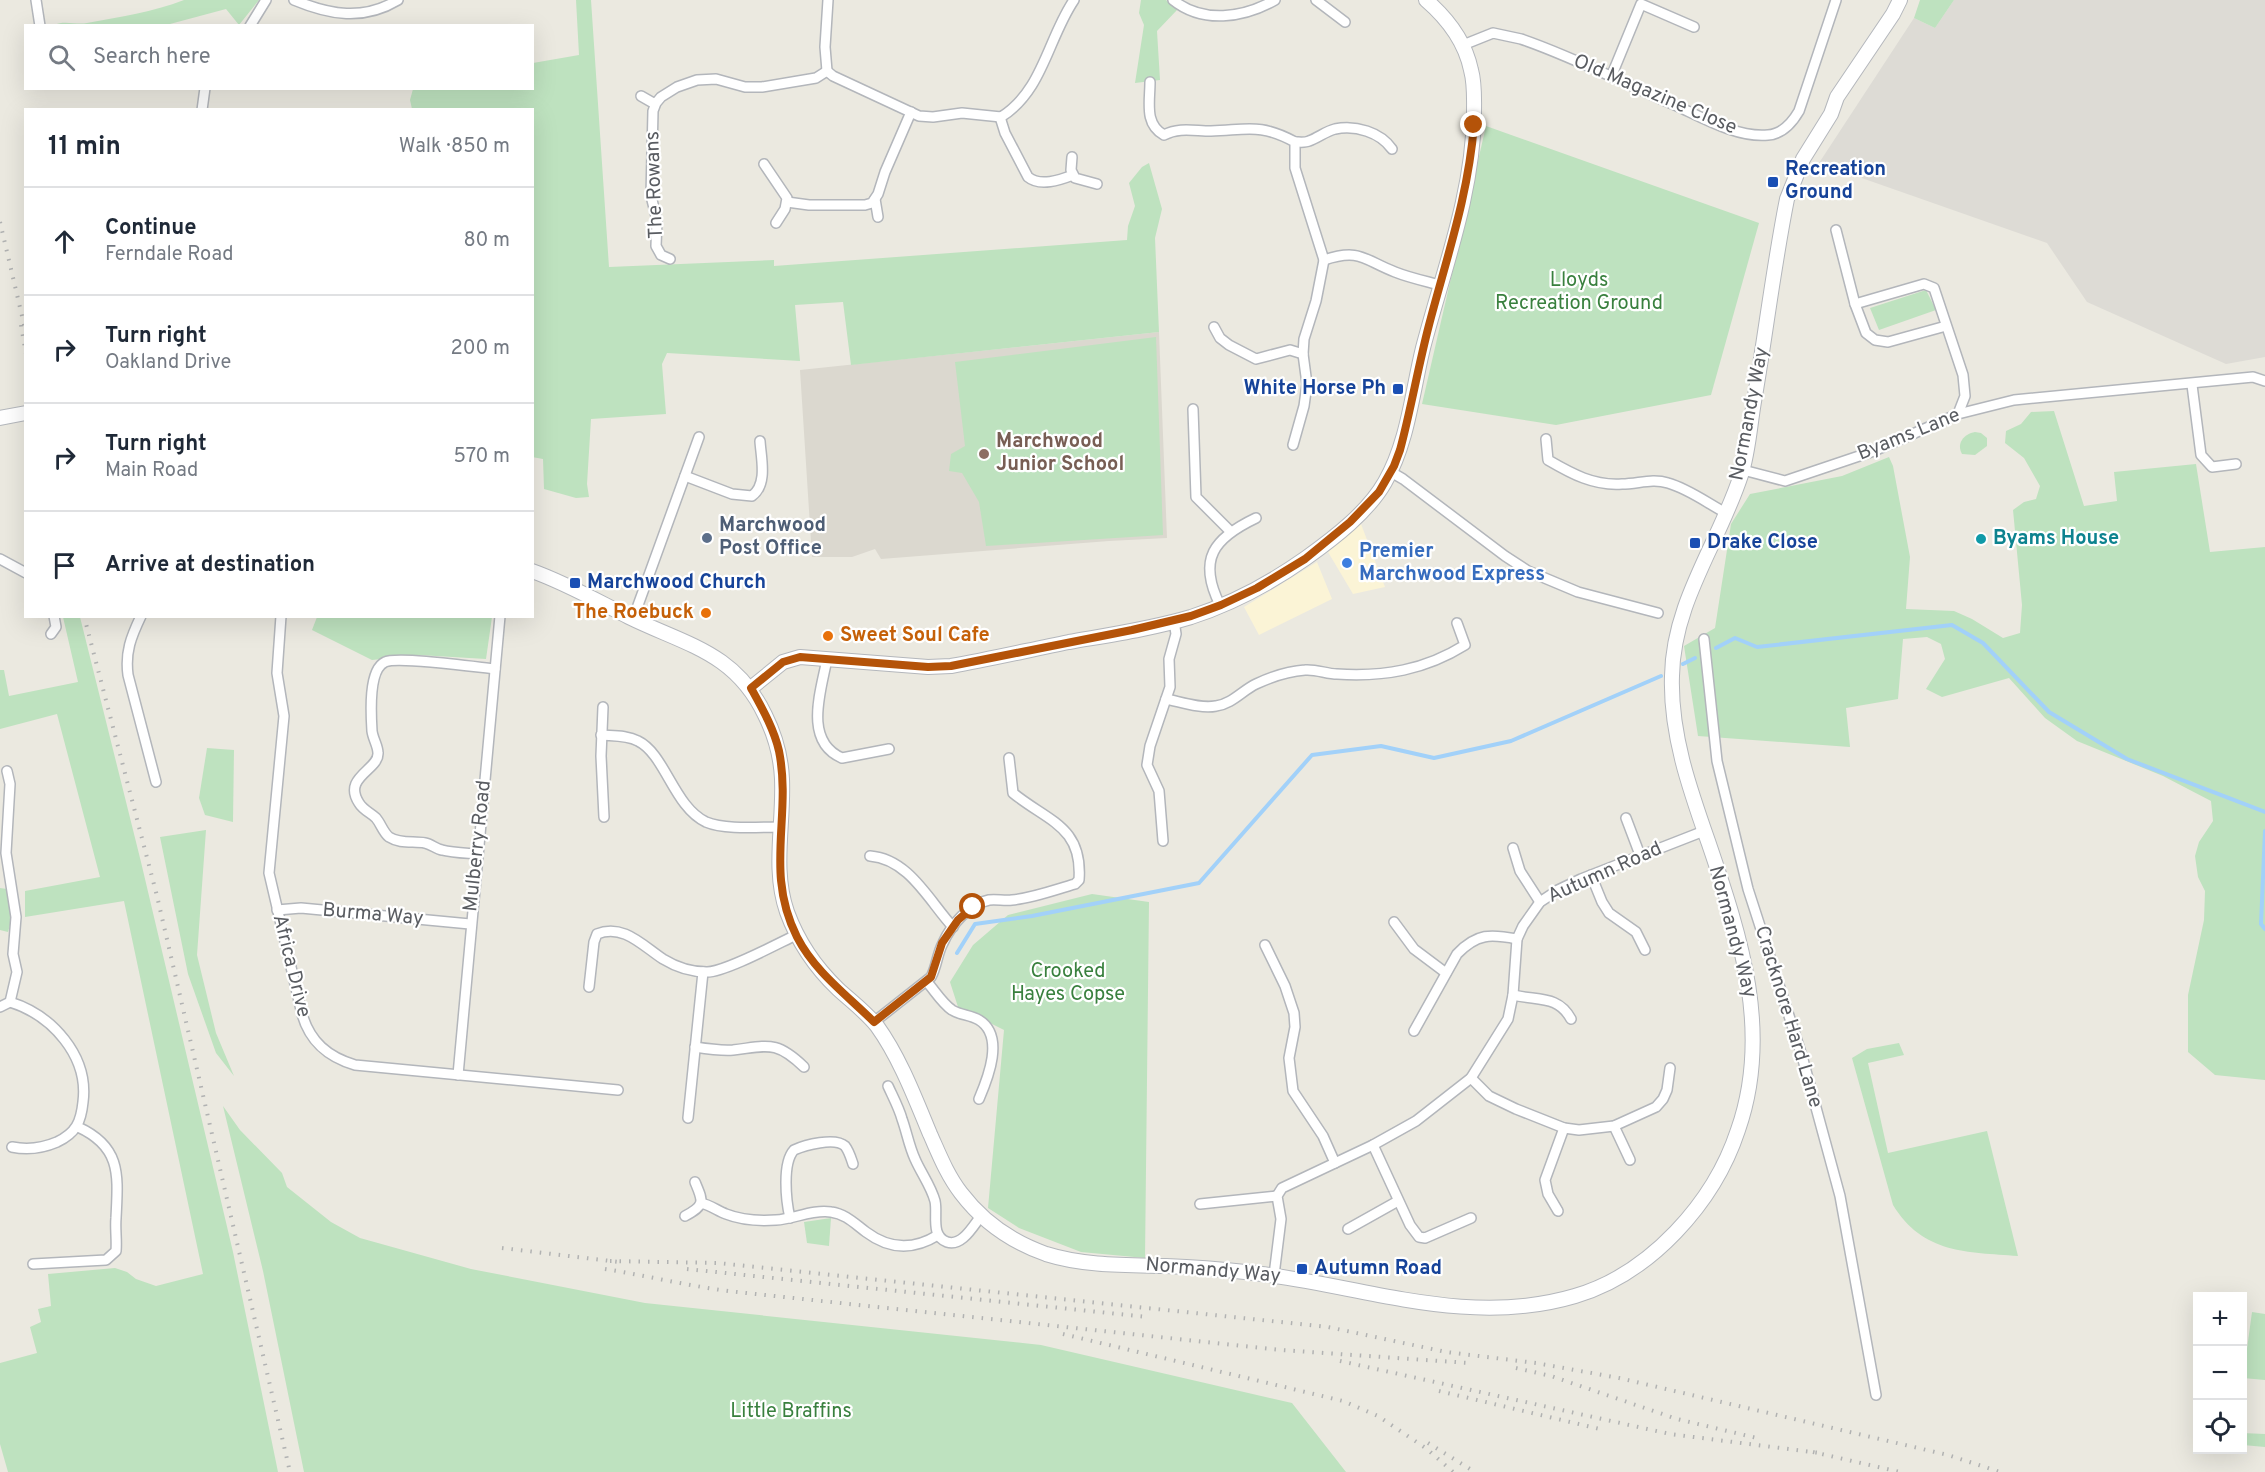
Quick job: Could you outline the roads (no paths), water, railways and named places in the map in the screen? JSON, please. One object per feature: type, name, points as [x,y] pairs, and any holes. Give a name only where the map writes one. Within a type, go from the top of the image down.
[{"type":"street","points":[[36,0],[40,24]]},
{"type":"street","points":[[251,24],[266,0]]},
{"type":"street","points":[[294,0],[324,11],[351,15],[375,11],[398,0]]},
{"type":"street","points":[[828,0],[825,47],[827,71],[833,76],[926,117],[962,113],[1000,117],[1016,105],[1031,87],[1059,25],[1074,0]]},
{"type":"street","points":[[1173,0],[1184,8],[1204,16],[1252,11],[1275,0]]},
{"type":"street","points":[[1316,0],[1345,22]]},
{"type":"street","points":[[751,688],[787,661],[800,657],[928,667],[951,666],[1174,621],[1221,605],[1275,578],[1318,549],[1367,506],[1379,492],[1390,472],[1403,437],[1419,366],[1463,204],[1470,167],[1474,125],[1472,72],[1463,45],[1455,31],[1426,0]]},
{"type":"street","name":"Old Magazine Close","points":[[1463,45],[1493,33],[1511,36],[1530,42],[1734,130],[1758,135],[1776,133],[1789,125],[1799,111],[1836,0]]},
{"type":"street","name":"Normandy Way","points":[[534,572],[696,646],[732,669],[751,688],[769,722],[778,751],[782,779],[780,879],[783,898],[796,935],[823,973],[874,1022],[897,1062],[954,1184],[981,1216],[1002,1233],[1024,1245],[1069,1260],[1125,1265],[1178,1266],[1274,1275],[1430,1304],[1488,1309],[1532,1305],[1572,1297],[1605,1284],[1635,1266],[1671,1235],[1714,1183],[1731,1150],[1749,1091],[1754,1053],[1753,1019],[1746,975],[1739,943],[1686,777],[1672,699],[1672,661],[1685,604],[1743,470],[1787,199],[1803,159],[1831,114],[1837,97],[1900,0]]},
{"type":"street","points":[[1611,77],[1641,4],[1694,27]]},
{"type":"street","name":"The Rowans","points":[[670,259],[661,255],[657,250],[657,220],[651,196],[652,117],[655,104],[670,91],[687,82],[697,80],[716,80],[746,87],[762,87],[816,78],[827,71]]},
{"type":"street","points":[[1150,82],[1149,119],[1156,130],[1164,135],[1174,130],[1213,131],[1258,128],[1280,134],[1295,142],[1309,142],[1336,129],[1354,128],[1385,139],[1392,149]]},
{"type":"street","points":[[202,108],[205,90]]},
{"type":"street","name":"The Rowans","points":[[640,96],[655,104]]},
{"type":"street","points":[[878,217],[875,200],[912,112]]},
{"type":"street","points":[[1000,117],[1005,133],[1032,181],[1046,182],[1072,175]]},
{"type":"street","points":[[1293,445],[1304,406],[1307,384],[1303,354],[1304,339],[1316,301],[1324,260],[1295,168],[1295,142]]},
{"type":"street","points":[[1072,157],[1072,175]]},
{"type":"street","points":[[764,164],[785,195],[787,202],[776,223]]},
{"type":"street","points":[[1072,175],[1079,180],[1097,184]]},
{"type":"street","points":[[787,202],[809,205],[865,205],[875,200]]},
{"type":"street","points":[[1836,230],[1855,304],[1866,333],[1875,340],[1888,342],[1946,326]]},
{"type":"street","points":[[1324,260],[1339,255],[1365,257],[1393,271],[1440,285]]},
{"type":"street","points":[[1855,304],[1924,284],[1934,288],[1963,375],[1965,396],[1958,414]]},
{"type":"street","points":[[1214,327],[1220,338],[1229,345],[1256,359],[1290,350],[1303,354]]},
{"type":"street","name":"Byams Lane","points":[[1743,470],[1785,481],[1874,451],[1958,414],[2014,400],[2192,385],[2253,377],[2265,381]]},
{"type":"street","points":[[2192,385],[2201,455],[2212,467],[2236,464]]},
{"type":"street","points":[[1193,409],[1196,497],[1230,531]]},
{"type":"street","points":[[0,418],[24,413]]},
{"type":"street","points":[[633,619],[699,437]]},
{"type":"street","points":[[1546,439],[1548,460],[1579,477],[1597,483],[1622,484],[1656,480],[1668,483],[1726,513]]},
{"type":"street","points":[[685,476],[732,494],[752,496],[761,482],[760,441]]},
{"type":"street","points":[[1390,472],[1403,478],[1504,556],[1528,571],[1578,592],[1658,613]]},
{"type":"street","points":[[1221,605],[1212,588],[1211,559],[1216,545],[1230,531],[1256,518]]},
{"type":"street","points":[[0,559],[24,572]]},
{"type":"street","points":[[51,634],[56,627],[54,618]]},
{"type":"street","points":[[140,618],[129,642],[126,658],[128,675],[156,782]]},
{"type":"street","name":"Africa Drive","points":[[281,618],[277,673],[284,716],[269,873],[305,1026],[325,1051],[355,1065],[618,1090]]},
{"type":"street","name":"Mulberry Road","points":[[458,1075],[470,924],[500,618]]},
{"type":"street","points":[[1163,841],[1159,791],[1147,765],[1150,746],[1170,687],[1169,660],[1176,634],[1174,621]]},
{"type":"street","points":[[1166,699],[1217,706],[1234,699],[1256,684],[1307,669],[1335,674],[1362,675],[1418,668],[1445,657],[1465,645],[1457,623]]},
{"type":"street","name":"Cracknore Hard Lane","points":[[1704,639],[1717,761],[1748,889],[1802,1056],[1840,1196],[1876,1395]]},
{"type":"street","points":[[827,659],[817,716],[819,735],[824,744],[835,755],[842,758],[889,749]]},
{"type":"street","points":[[478,854],[447,851],[426,843],[399,841],[391,838],[375,818],[359,804],[355,792],[361,774],[376,764],[378,758],[372,732],[372,685],[375,671],[379,667],[385,662],[402,660],[495,669]]},
{"type":"street","points":[[603,707],[601,735],[604,817]]},
{"type":"street","points":[[601,735],[631,738],[647,748],[688,808],[706,821],[728,826],[780,827]]},
{"type":"street","points":[[874,1022],[927,982],[935,971],[942,943],[953,927],[973,907],[989,900],[1011,900],[1075,885],[1079,880],[1078,851],[1072,839],[1042,811],[1025,803],[1013,793],[1009,758]]},
{"type":"street","points":[[7,771],[10,784],[6,846],[16,907],[14,954],[17,972],[10,1002]]},
{"type":"street","points":[[1626,818],[1640,855]]},
{"type":"street","name":"Autumn Road","points":[[1277,1196],[1287,1185],[1372,1145],[1422,1117],[1471,1078],[1508,1019],[1513,995],[1517,939],[1540,902],[1557,890],[1591,875],[1704,831]]},
{"type":"street","points":[[1513,848],[1520,871],[1540,902]]},
{"type":"street","points":[[870,856],[889,860],[905,870],[953,927]]},
{"type":"street","points":[[1591,875],[1609,913],[1636,932],[1645,950]]},
{"type":"street","points":[[0,882],[11,881]]},
{"type":"street","name":"Burma Way","points":[[277,910],[294,908],[470,924]]},
{"type":"street","points":[[1394,922],[1414,949],[1446,973]]},
{"type":"street","points":[[589,987],[594,942],[597,934],[603,932],[612,931],[631,936],[676,966],[703,972],[724,968],[796,935]]},
{"type":"street","points":[[1414,1031],[1457,954],[1466,944],[1490,935],[1517,939]]},
{"type":"street","points":[[1265,945],[1285,986],[1294,1013],[1289,1058],[1293,1091],[1323,1136],[1335,1163]]},
{"type":"street","points":[[688,1118],[703,972]]},
{"type":"street","points":[[927,982],[952,1010],[977,1019],[985,1025],[991,1037],[991,1065],[978,1099]]},
{"type":"street","points":[[1513,995],[1559,1003],[1571,1019]]},
{"type":"street","points":[[0,1006],[10,1002],[26,1007],[43,1018],[60,1034],[74,1054],[85,1090],[78,1127],[68,1137],[50,1145],[32,1148],[12,1147]]},
{"type":"street","points":[[695,1047],[731,1050],[769,1046],[785,1052],[804,1067]]},
{"type":"street","points":[[1471,1078],[1489,1096],[1564,1128],[1579,1130],[1614,1126],[1656,1107],[1663,1100],[1667,1090],[1670,1068]]},
{"type":"street","points":[[888,1086],[900,1113],[915,1159],[933,1196],[937,1214],[936,1228],[939,1235],[945,1241],[962,1240],[981,1216]]},
{"type":"street","points":[[1614,1126],[1630,1160]]},
{"type":"street","points":[[33,1263],[106,1260],[116,1251],[117,1168],[104,1143],[78,1127]]},
{"type":"street","points":[[1558,1211],[1548,1194],[1545,1180],[1564,1128]]},
{"type":"street","points":[[790,1218],[786,1197],[787,1173],[789,1157],[794,1150],[831,1142],[840,1143],[848,1150],[853,1164]]},
{"type":"street","points":[[1372,1145],[1414,1233],[1419,1237],[1425,1238],[1471,1218]]},
{"type":"street","points":[[685,1216],[698,1208],[701,1203],[702,1195],[695,1182]]},
{"type":"street","points":[[1200,1204],[1277,1196],[1281,1219],[1274,1275]]},
{"type":"street","points":[[1348,1229],[1398,1201]]},
{"type":"street","points":[[701,1203],[729,1216],[762,1220],[790,1218],[815,1212],[832,1212],[848,1218],[873,1237],[904,1247],[918,1245],[939,1235]]},
{"type":"waterway","points":[[1716,648],[1735,638],[1757,647],[1952,625],[1983,643],[2049,712],[2127,759],[2265,812]]},
{"type":"waterway","points":[[1683,664],[1695,658]]},
{"type":"waterway","points":[[957,953],[975,924],[1032,916],[1199,883],[1312,755],[1381,746],[1434,758],[1511,741],[1661,676]]},
{"type":"waterway","points":[[2265,831],[2261,924],[2265,929]]},
{"type":"railway","points":[[0,222],[24,324]]},
{"type":"railway","points":[[21,325],[24,342]]},
{"type":"railway","points":[[85,618],[157,896],[290,1472]]},
{"type":"railway","points":[[502,1248],[619,1262]]},
{"type":"railway","points":[[610,1261],[718,1263],[1328,1327],[1446,1352],[1536,1363],[1619,1378],[1948,1455],[2000,1472]]},
{"type":"railway","points":[[605,1269],[737,1292],[1281,1350],[1469,1363]]},
{"type":"railway","points":[[687,1269],[1147,1317]]},
{"type":"railway","points":[[1063,1334],[1343,1401],[1378,1416],[1427,1449],[1453,1472]]},
{"type":"railway","points":[[1340,1361],[1670,1434],[1820,1453]]},
{"type":"railway","points":[[1516,1368],[1551,1376],[1677,1419],[1761,1439]]},
{"type":"railway","points":[[1439,1391],[1604,1430]]},
{"type":"railway","points":[[1428,1443],[1475,1472]]},
{"type":"railway","points":[[1813,1452],[1900,1472]]},
{"type":"place","name":"Recreation Ground","points":[[1773,182]]},
{"type":"place","name":"White Horse Ph","points":[[1398,389]]},
{"type":"place","name":"Marchwood Junior School","points":[[984,454]]},
{"type":"place","name":"Marchwood Post Office","points":[[707,538]]},
{"type":"place","name":"Byams House","points":[[1981,539]]},
{"type":"place","name":"Drake Close","points":[[1695,543]]},
{"type":"place","name":"Premier Marchwood Express","points":[[1347,563]]},
{"type":"place","name":"Marchwood Church","points":[[575,583]]},
{"type":"place","name":"The Roebuck","points":[[706,613]]},
{"type":"place","name":"Sweet Soul Cafe","points":[[828,636]]},
{"type":"place","name":"Autumn Road","points":[[1302,1269]]},
{"type":"park label","name":"Lloyds Recreation Ground","points":[[1579,292]]},
{"type":"park label","name":"Crooked Hayes Copse","points":[[1068,984]]},
{"type":"park label","name":"Little Braffins","points":[[791,1412]]}]
